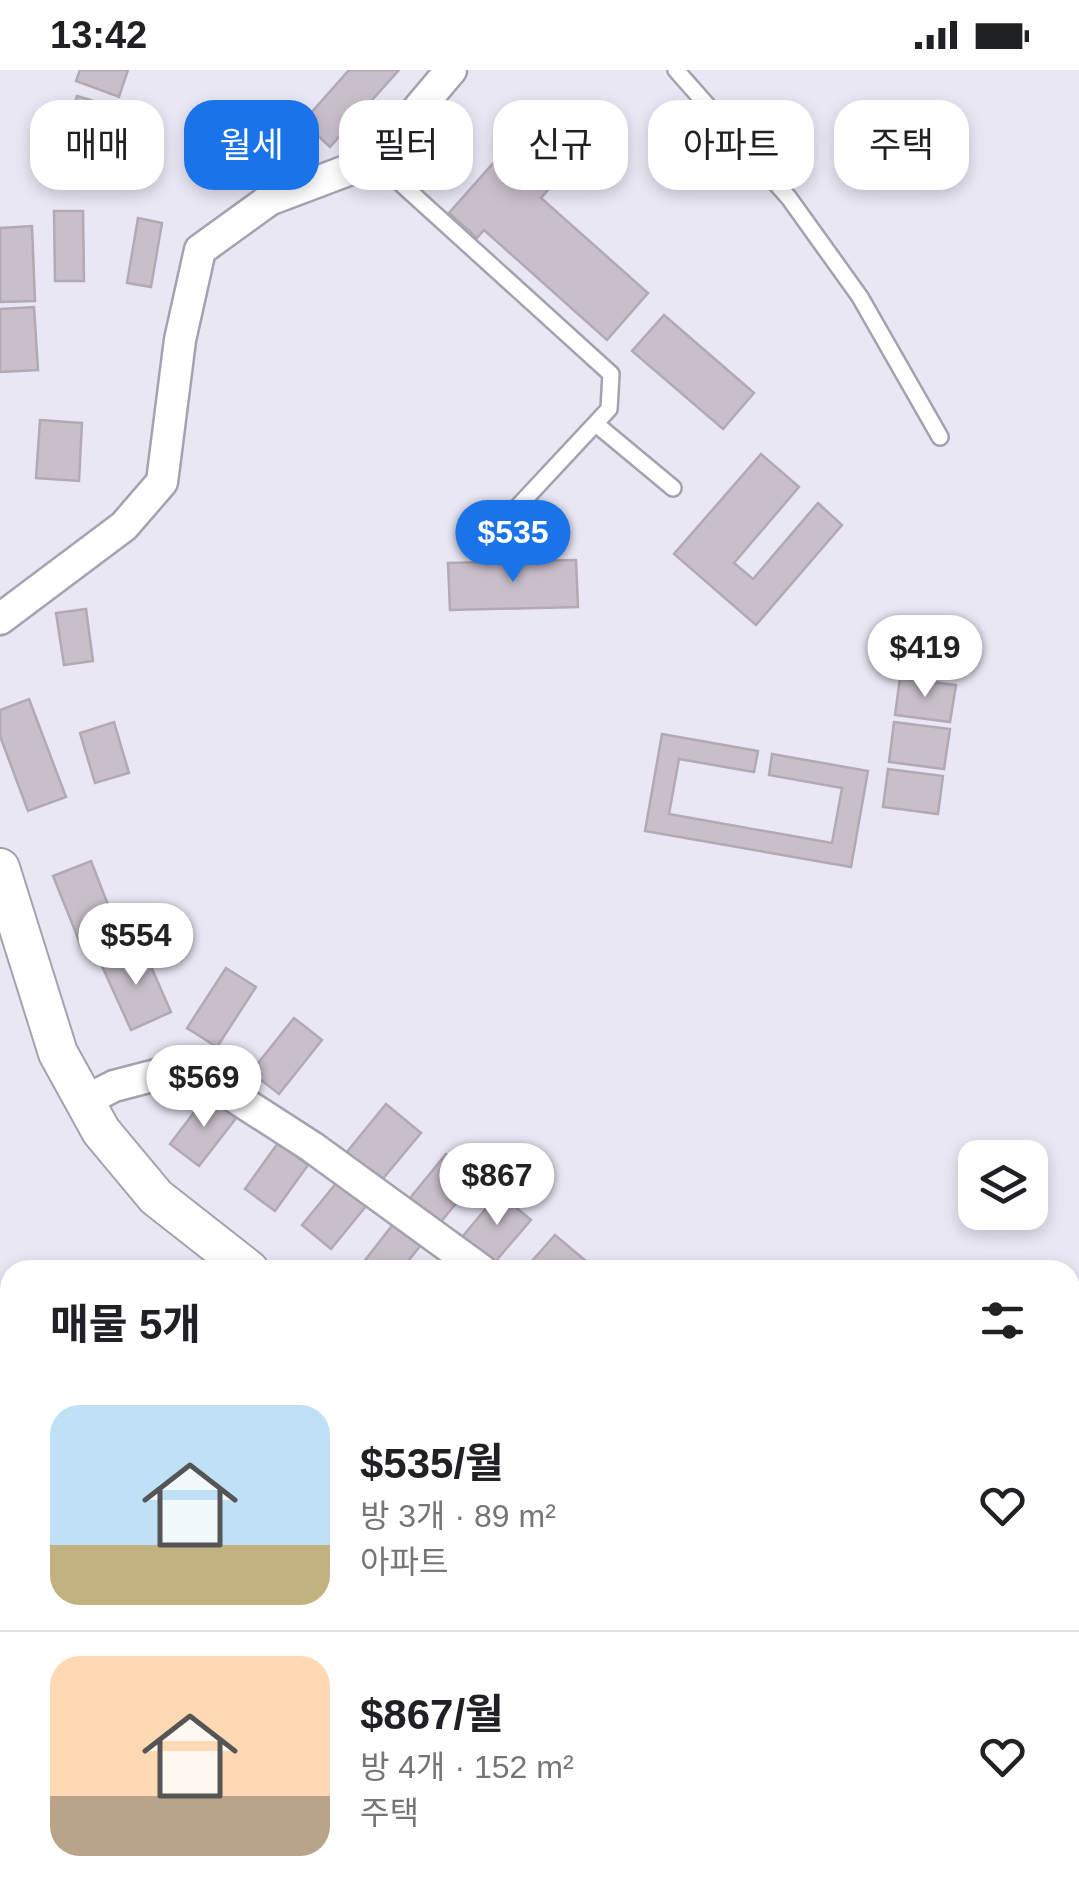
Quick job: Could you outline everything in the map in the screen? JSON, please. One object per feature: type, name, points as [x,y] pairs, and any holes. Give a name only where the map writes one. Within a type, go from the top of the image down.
[{"type":"street","points":[[426,100],[451,70]]},
{"type":"street","points":[[0,619],[124,526],[162,482],[180,340],[200,250],[269,200],[339,174]]},
{"type":"street","points":[[0,868],[58,1053],[84,1102],[101,1130],[156,1197],[236,1260]]},
{"type":"street","points":[[84,1102],[114,1086],[160,1074],[213,1083],[312,1148],[466,1260]]},
{"type":"lane","points":[[676,70],[799,212],[860,297],[940,437]]},
{"type":"lane","points":[[408,190],[611,374],[610,409],[485,542]]},
{"type":"lane","points":[[596,424],[673,488]]},
{"type":"building","points":[[80,70],[128,70],[119,97],[76,81]]},
{"type":"building","points":[[349,70],[399,70],[372,100],[339,100],[339,137],[330,147],[319,137],[319,104]]},
{"type":"building","points":[[493,163],[493,190],[548,190],[541,198],[648,293],[607,340],[484,230],[477,238],[449,213]]},
{"type":"building","points":[[54,211],[83,211],[84,281],[55,281]]},
{"type":"building","points":[[138,218],[162,223],[151,287],[127,283]]},
{"type":"building","points":[[32,226],[35,301],[0,302],[0,228]]},
{"type":"building","points":[[34,307],[38,370],[0,372],[0,309]]},
{"type":"building","points":[[664,315],[754,393],[723,429],[632,351]]},
{"type":"building","points":[[40,420],[82,423],[79,481],[36,478]]},
{"type":"building","points":[[761,454],[799,487],[734,563],[753,579],[818,503],[842,525],[756,625],[674,554]]},
{"type":"building","points":[[576,560],[578,607],[450,610],[448,563]]},
{"type":"building","points":[[86,609],[93,661],[64,665],[56,613]]},
{"type":"building","points":[[900,678],[956,685],[950,722],[895,715]]},
{"type":"building","points":[[29,699],[66,797],[28,811],[0,736],[0,710]]},
{"type":"building","points":[[114,722],[129,773],[95,783],[80,733]]},
{"type":"building","points":[[894,722],[950,729],[944,769],[889,762]]},
{"type":"building","points":[[662,734],[758,751],[754,772],[679,759],[669,814],[832,843],[842,788],[769,775],[772,754],[868,771],[851,867],[645,831]]},
{"type":"building","points":[[888,769],[943,776],[938,814],[883,807]]},
{"type":"building","points":[[91,861],[119,933],[82,948],[53,876]]},
{"type":"building","points":[[142,946],[171,1012],[131,1030],[101,964]]},
{"type":"building","points":[[226,968],[256,987],[217,1047],[187,1028]]},
{"type":"building","points":[[294,1018],[322,1040],[279,1094],[251,1072]]},
{"type":"building","points":[[208,1094],[237,1117],[199,1166],[170,1144]]},
{"type":"building","points":[[386,1104],[421,1133],[381,1181],[346,1153]]},
{"type":"building","points":[[278,1143],[308,1165],[275,1211],[245,1189]]},
{"type":"building","points":[[446,1154],[476,1179],[440,1223],[410,1198]]},
{"type":"building","points":[[338,1181],[367,1205],[331,1249],[302,1225]]},
{"type":"building","points":[[499,1193],[531,1220],[497,1260],[490,1260],[462,1237]]},
{"type":"building","points":[[394,1223],[421,1245],[409,1260],[365,1260]]},
{"type":"building","points":[[555,1235],[585,1260],[533,1260]]}]
